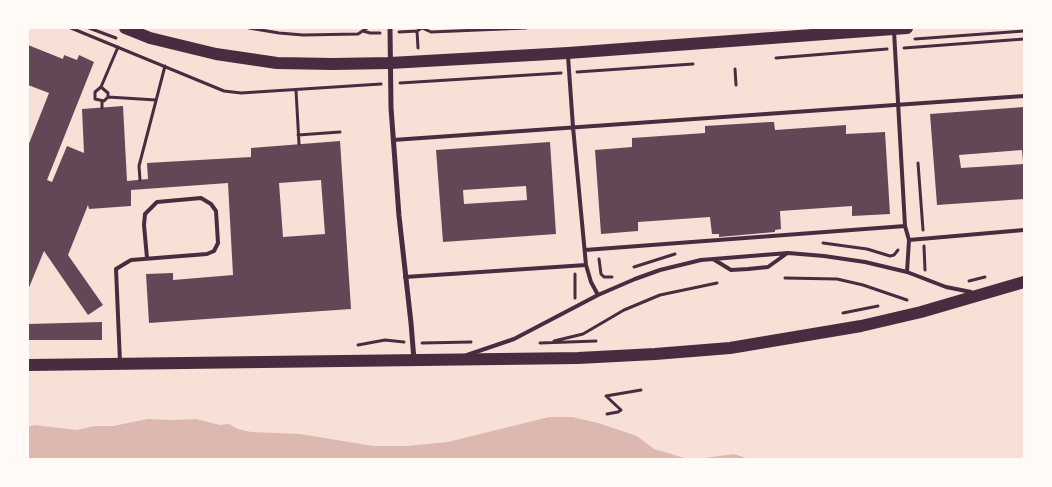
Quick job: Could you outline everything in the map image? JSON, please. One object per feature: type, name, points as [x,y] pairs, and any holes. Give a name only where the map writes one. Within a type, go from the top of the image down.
[{"type":"main road","points":[[125,28],[216,54],[277,63],[390,63],[568,53],[907,28]]},
{"type":"main road","points":[[28,365],[578,358],[730,348],[861,326],[921,312],[1024,282]]},
{"type":"street","points":[[390,28],[393,140],[398,216],[414,360]]},
{"type":"lane","points":[[894,28],[905,226],[909,240],[907,272]]},
{"type":"lane","points":[[568,53],[586,265],[590,282],[598,295]]},
{"type":"lane","points":[[393,140],[1024,96]]},
{"type":"lane","points":[[120,364],[116,269],[131,260],[207,254],[214,251],[218,243],[216,211],[212,204],[201,198],[157,202],[145,214],[147,258]]},
{"type":"lane","points":[[585,250],[905,226]]},
{"type":"lane","points":[[909,240],[1024,230]]},
{"type":"lane","points":[[713,260],[730,270],[758,268],[768,267],[788,253]]},
{"type":"lane","points":[[453,359],[509,341],[598,295],[660,270],[701,260],[788,253],[832,257],[907,272],[942,286],[983,295]]},
{"type":"lane","points":[[405,277],[586,265]]},
{"type":"path","points":[[71,28],[224,91],[241,93],[693,64]]},
{"type":"path","points":[[249,28],[303,35],[358,34],[367,28]]},
{"type":"path","points":[[422,28],[431,32],[526,28]]},
{"type":"path","points":[[118,47],[101,87],[95,92],[95,99],[102,101],[108,97],[156,100]]},
{"type":"path","points":[[140,180],[139,166],[165,66]]},
{"type":"path","points":[[735,69],[736,85]]},
{"type":"path","points":[[101,87],[108,93],[108,97]]},
{"type":"path","points":[[296,90],[299,144]]},
{"type":"path","points":[[102,101],[102,108]]},
{"type":"path","points":[[298,135],[340,132]]},
{"type":"path","points":[[574,266],[575,298]]},
{"type":"path","points":[[942,286],[953,280],[971,281],[989,276]]},
{"type":"path","points":[[785,278],[837,279],[864,285],[907,300]]},
{"type":"path","points":[[550,342],[582,334],[624,310],[660,295],[717,283]]},
{"type":"path","points":[[895,302],[915,298]]},
{"type":"path","points":[[837,314],[885,304]]},
{"type":"path","points":[[354,345],[385,340],[413,343],[464,343],[477,341]]},
{"type":"path","points":[[509,341],[602,341]]},
{"type":"path","points":[[607,414],[621,410],[606,396],[641,390]]},
{"type":"shaded area","points":[[549,417],[572,417],[598,423],[637,436],[654,449],[688,459],[28,459],[28,427],[34,425],[76,430],[95,426],[113,426],[148,419],[196,419],[220,425],[229,424],[238,429],[251,432],[300,434],[373,446],[407,446],[448,442]]},
{"type":"shaded area","points":[[734,454],[749,459],[697,459]]},
{"type":"building","points":[[28,45],[63,59],[64,55],[77,60],[79,55],[94,62],[47,180],[52,182],[67,146],[84,153],[82,109],[123,106],[127,181],[148,179],[147,163],[251,157],[251,148],[340,141],[351,309],[149,323],[146,274],[173,273],[173,280],[233,275],[228,183],[131,190],[131,206],[89,209],[88,205],[68,255],[103,305],[88,315],[44,251],[28,290],[28,146],[49,93],[28,85]],"holes":[[[321,180],[325,234],[283,237],[279,183]]]},
{"type":"building","points":[[1024,107],[1024,161],[1022,150],[959,155],[961,168],[1024,164],[1024,199],[937,205],[930,114]]},
{"type":"building","points":[[774,122],[775,130],[846,125],[846,134],[885,132],[890,214],[852,216],[852,206],[780,211],[781,229],[775,230],[775,232],[719,237],[719,234],[712,234],[710,217],[638,222],[638,231],[601,234],[595,150],[632,147],[632,138],[705,133],[705,126]]},
{"type":"building","points":[[550,142],[556,234],[443,242],[436,150]],"holes":[[[526,186],[527,200],[464,204],[463,190]]]},
{"type":"building","points":[[102,322],[102,340],[28,340],[28,324]]}]
